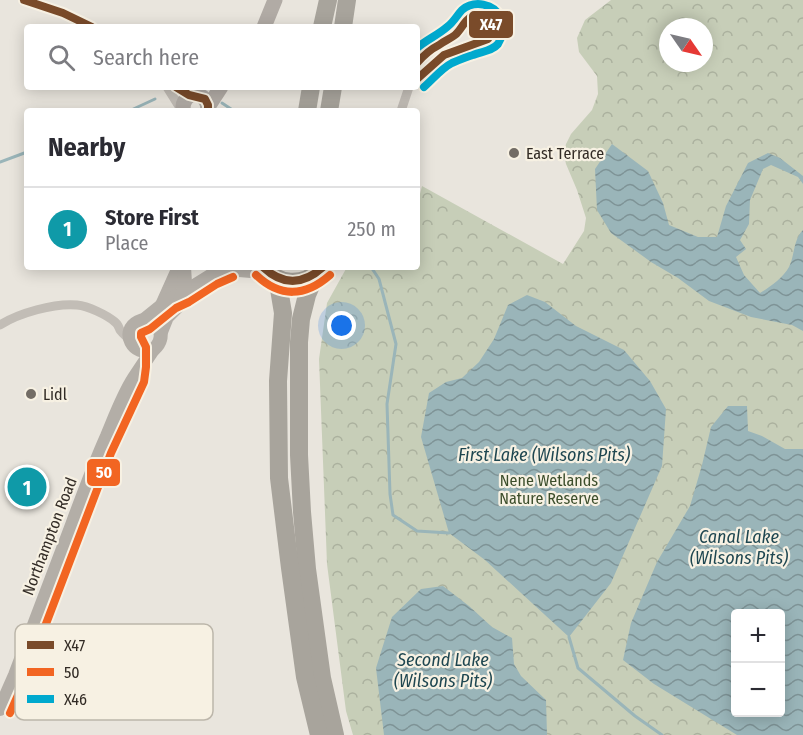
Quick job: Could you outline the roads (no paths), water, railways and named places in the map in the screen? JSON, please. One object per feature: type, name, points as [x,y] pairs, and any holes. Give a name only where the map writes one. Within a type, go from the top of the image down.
[{"type":"highway","points":[[323,24],[328,0]]},
{"type":"highway","points":[[344,24],[348,0]]},
{"type":"highway","points":[[308,108],[310,90]]},
{"type":"highway","points":[[330,108],[332,90]]},
{"type":"highway","points":[[267,271],[281,280],[290,282],[299,281],[320,271]]},
{"type":"highway","points":[[267,271],[279,289],[283,313],[278,381],[279,478],[305,677],[319,735]]},
{"type":"highway","points":[[320,271],[307,295],[301,319],[299,342],[300,466],[307,569],[322,678],[335,735]]},
{"type":"main road","points":[[265,24],[275,0]]},
{"type":"main road","points":[[201,102],[213,90]]},
{"type":"main road","points":[[182,108],[184,100],[201,102],[217,90]]},
{"type":"main road","points":[[162,305],[180,270]]},
{"type":"main road","points":[[183,270],[185,283],[183,293],[178,306],[167,317],[160,332],[160,342],[153,350],[143,351],[133,344],[130,332],[140,322],[170,299],[183,293],[212,275],[224,270]]},
{"type":"main road","points":[[244,270],[267,271]]},
{"type":"main road","points":[[140,322],[155,323],[160,332]]},
{"type":"main road","name":"Northampton Road","points":[[133,344],[136,366],[134,378]]},
{"type":"main road","name":"Northampton Road","points":[[30,624],[101,449],[134,378],[153,350]]},
{"type":"main road","name":"Northampton Road","points":[[0,709],[5,685],[15,660]]},
{"type":"street","points":[[24,0],[63,13],[86,24]]},
{"type":"street","points":[[420,60],[428,52],[456,34],[468,18],[476,14],[484,14],[491,20],[493,29],[490,37],[484,42],[474,43],[444,55],[420,76]]},
{"type":"street","points":[[464,26],[466,37],[474,43]]},
{"type":"street","points":[[169,90],[180,108]]},
{"type":"street","points":[[181,90],[201,102]]},
{"type":"street","points":[[402,108],[408,90]]},
{"type":"street","points":[[0,325],[17,316],[41,309],[77,305],[91,308],[116,323],[133,344]]},
{"type":"street","points":[[116,323],[140,322]]},
{"type":"water","points":[[612,144],[648,171],[663,203],[669,225],[698,237],[717,237],[726,206],[748,163],[768,153],[780,158],[803,176],[803,184],[798,177],[771,165],[763,169],[750,200],[749,224],[740,240],[746,249],[736,257],[744,275],[760,293],[776,282],[786,271],[791,262],[797,238],[803,230],[803,331],[792,325],[751,317],[709,301],[611,233],[597,210],[595,169]]},
{"type":"water","name":"First Lake (Wilsons Pits)","points":[[527,295],[545,302],[576,326],[624,350],[650,381],[666,409],[662,466],[611,583],[569,637],[485,560],[449,533],[421,437],[429,393],[446,382],[462,378],[479,362],[494,339],[508,305]]},
{"type":"water","name":"Canal Lake (Wilsons Pits)","points":[[728,406],[747,406],[748,431],[785,449],[803,449],[803,735],[737,735],[654,684],[623,660],[631,623],[657,562],[690,506],[711,427]]},
{"type":"water","name":"Second Lake (Wilsons Pits)","points":[[443,586],[492,627],[512,638],[514,664],[521,676],[546,700],[547,735],[384,735],[376,668],[392,617],[421,589]]},
{"type":"waterway","points":[[136,108],[155,99]]},
{"type":"waterway","points":[[222,103],[230,108]]},
{"type":"waterway","points":[[0,162],[24,153]]},
{"type":"waterway","points":[[373,270],[379,279],[396,344],[387,404],[390,494],[393,515],[417,531],[449,533]]},
{"type":"waterway","points":[[569,637],[578,668],[635,716],[662,735]]},
{"type":"place","name":"East Terrace","points":[[514,153]]},
{"type":"place","name":"Lidl","points":[[31,394]]},
{"type":"place","name":"Store First","points":[[27,487]]},
{"type":"park label","name":"Nene Wetlands Nature Reserve","points":[[549,489]]}]
